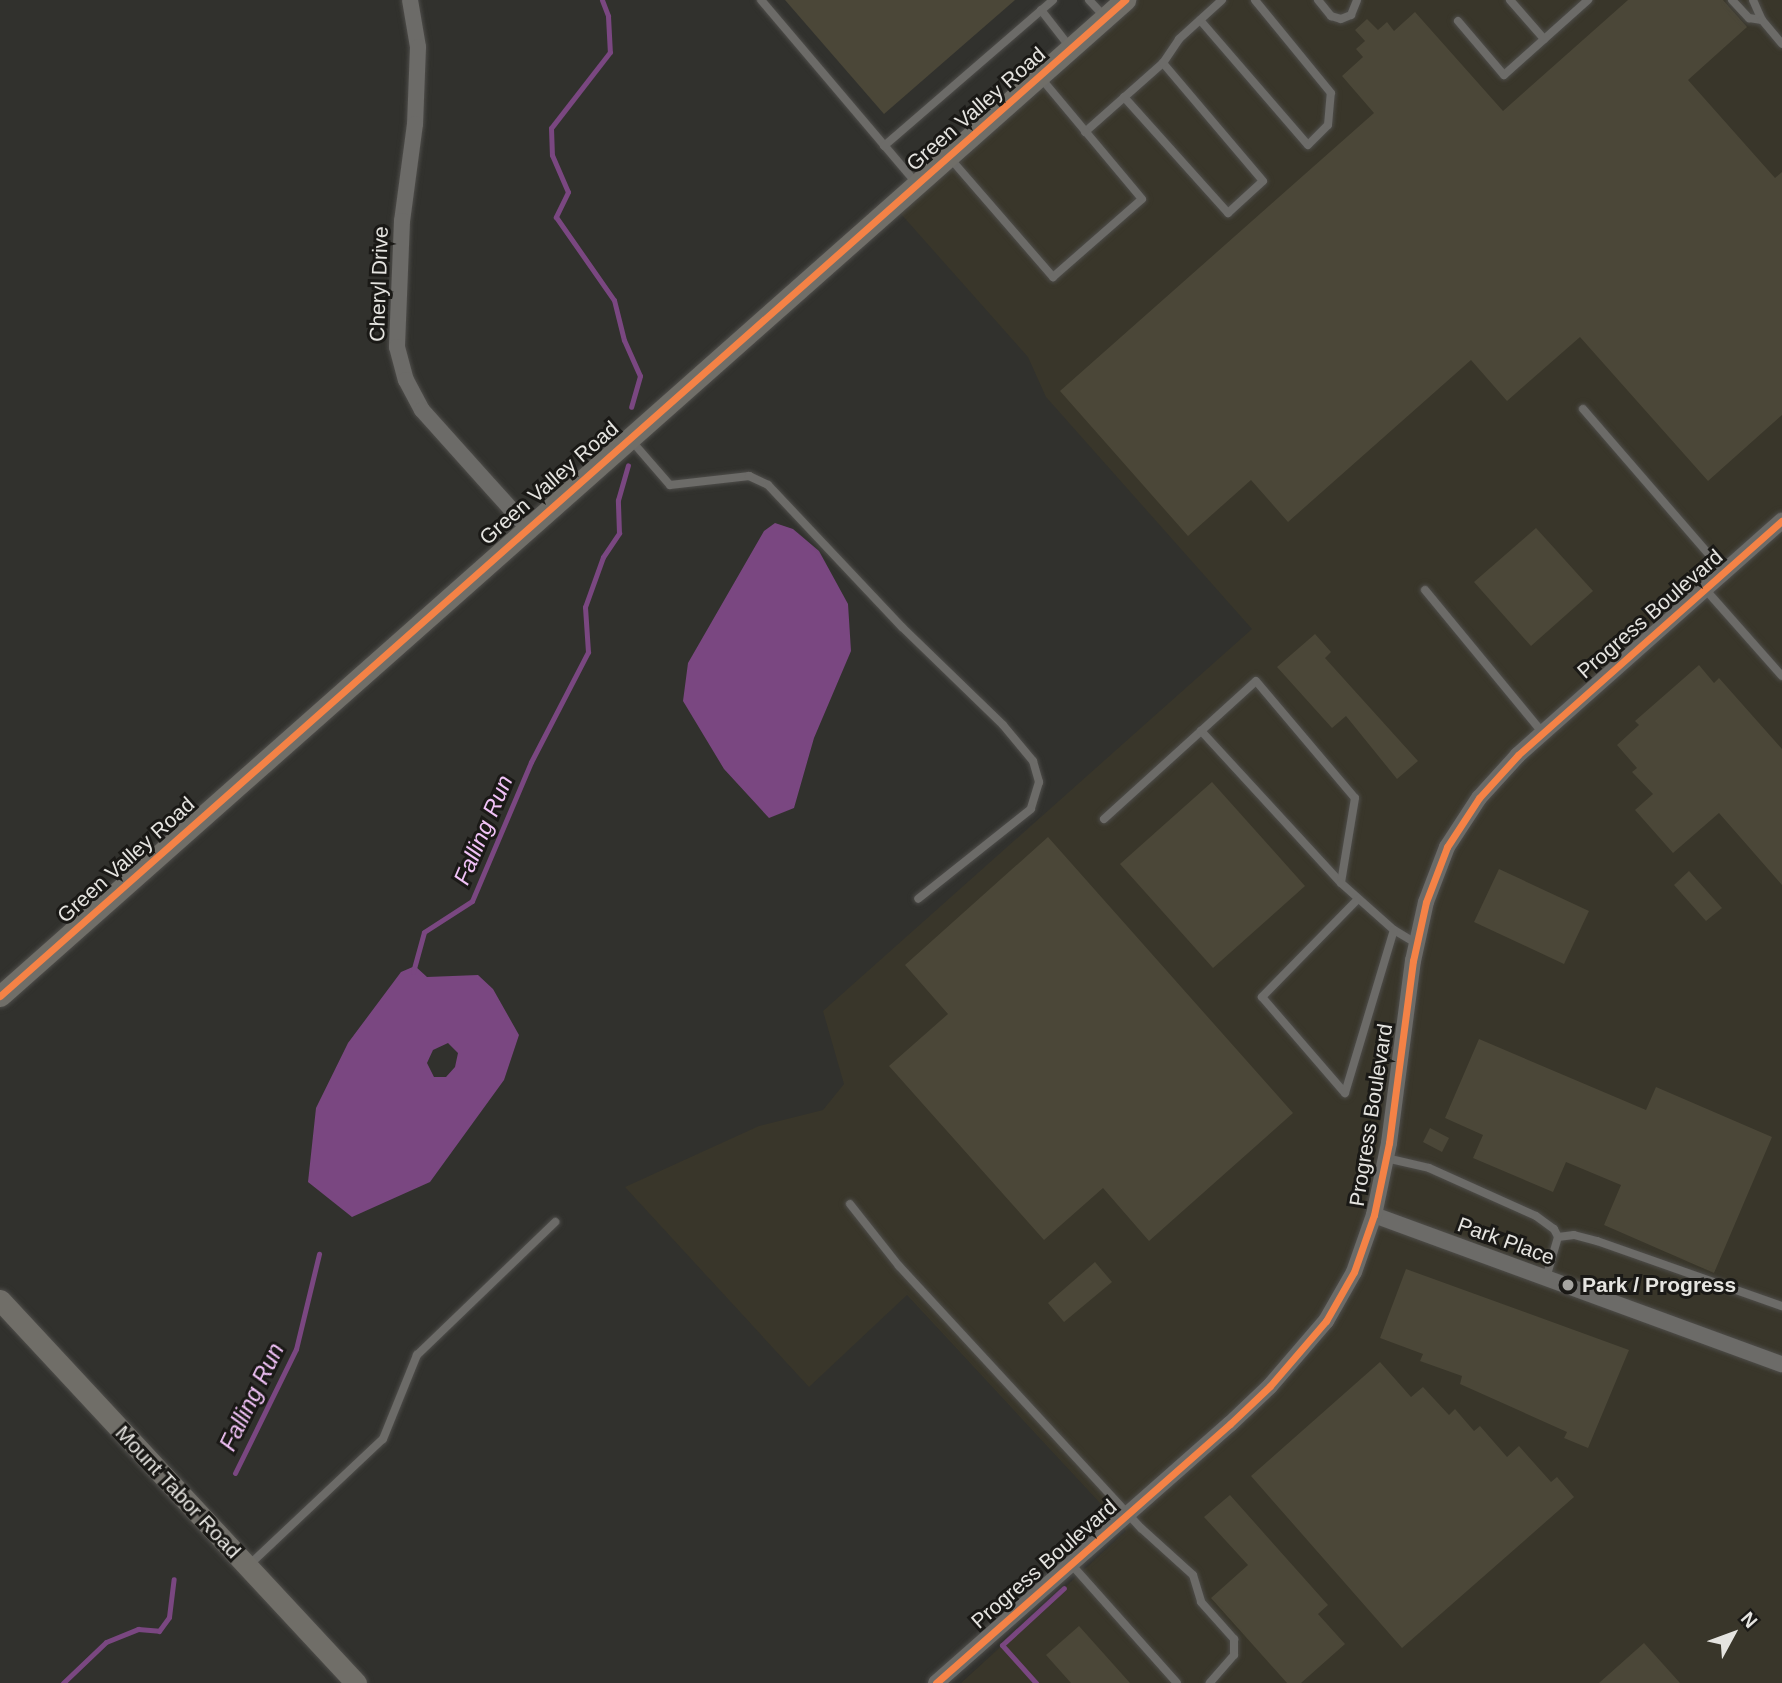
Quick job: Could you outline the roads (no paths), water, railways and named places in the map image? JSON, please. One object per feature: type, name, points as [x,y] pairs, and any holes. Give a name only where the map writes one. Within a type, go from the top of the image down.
[{"type":"street","name":"Cheryl Drive","points":[[410,0],[418,47],[402,221],[397,346],[406,380],[422,410],[526,526]]},
{"type":"street","name":"Green Valley Road","points":[[0,996],[526,526],[1125,0]]},
{"type":"street","name":"Progress Boulevard","points":[[936,1683],[1260,1395],[1308,1344],[1341,1296],[1374,1215],[1417,944],[1426,902],[1447,847],[1479,798],[1543,733],[1782,521]]},
{"type":"street","name":"Park Place","points":[[1374,1215],[1782,1364]]},
{"type":"street","name":"Mount Tabor Road","points":[[0,1300],[356,1683]]},
{"type":"lane","points":[[761,0],[917,184]]},
{"type":"lane","points":[[884,146],[1054,0]]},
{"type":"lane","points":[[1089,0],[1105,17]]},
{"type":"lane","points":[[1085,131],[1163,64],[1179,39],[1222,0]]},
{"type":"lane","points":[[1199,20],[1308,145],[1328,124],[1331,93],[1255,0]]},
{"type":"lane","points":[[1318,0],[1331,16],[1341,19],[1351,15],[1357,0]]},
{"type":"lane","points":[[1510,0],[1544,39]]},
{"type":"lane","points":[[1732,0],[1749,18],[1762,20]]},
{"type":"lane","points":[[1753,0],[1762,20],[1782,44]]},
{"type":"lane","points":[[1458,21],[1504,75],[1582,2]]},
{"type":"lane","points":[[1041,10],[1072,49]]},
{"type":"lane","points":[[1124,97],[1228,213],[1263,181],[1163,64]]},
{"type":"lane","points":[[949,156],[1053,277],[1142,200],[1040,77]]},
{"type":"lane","points":[[1583,409],[1724,572]]},
{"type":"lane","points":[[628,437],[670,485],[749,476],[768,485],[902,627],[1003,725],[1032,761],[1040,782],[1031,809],[918,898]]},
{"type":"lane","points":[[1705,589],[1782,676]]},
{"type":"lane","points":[[1425,590],[1543,733]]},
{"type":"lane","points":[[1104,819],[1256,681],[1355,798],[1341,883]]},
{"type":"lane","points":[[1201,731],[1357,900],[1394,930],[1417,944]]},
{"type":"lane","points":[[1357,900],[1262,997],[1345,1093],[1394,930]]},
{"type":"lane","points":[[1385,1158],[1429,1168],[1536,1216],[1558,1237]]},
{"type":"lane","points":[[850,1204],[899,1266],[1130,1512],[1193,1574],[1201,1602],[1234,1639],[1234,1655],[1210,1683]]},
{"type":"lane","points":[[248,1566],[383,1439],[416,1355],[555,1222]]},
{"type":"lane","points":[[1558,1237],[1574,1235],[1597,1241],[1782,1306]]},
{"type":"lane","points":[[1546,1278],[1558,1237]]},
{"type":"lane","points":[[1071,1564],[1177,1683]]},
{"type":"waterway","name":"Falling Run","points":[[602,0],[608,16],[610,52],[551,128],[552,155],[568,192],[556,217],[614,300],[624,340],[640,376],[631,407]]},
{"type":"waterway","name":"Falling Run","points":[[413,972],[424,932],[472,901],[531,762],[588,652],[585,607],[603,557],[619,533],[618,500],[628,465]]},
{"type":"waterway","name":"Falling Run","points":[[235,1473],[296,1349],[319,1254]]},
{"type":"waterway","name":"Falling Run","points":[[63,1683],[106,1642],[138,1629],[159,1631],[169,1617],[174,1579]]},
{"type":"waterway","points":[[1036,1683],[1002,1645],[1064,1588]]},
{"type":"place","name":"Park / Progress","points":[[1568,1285]]}]
